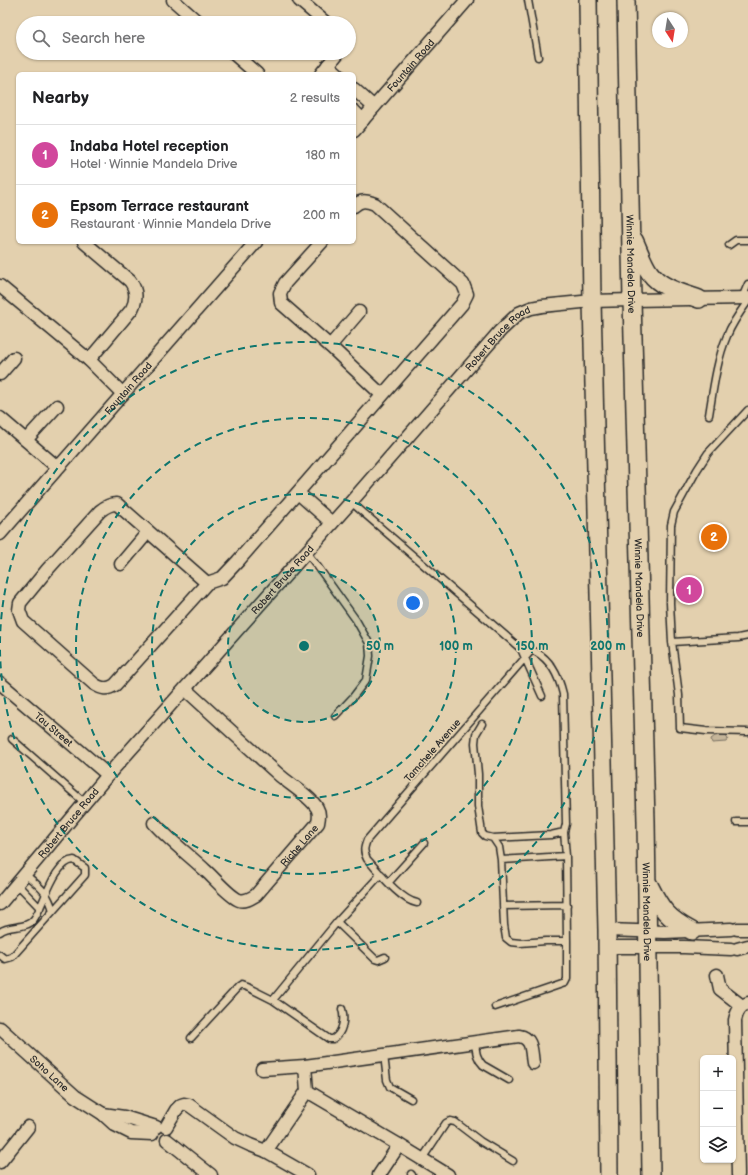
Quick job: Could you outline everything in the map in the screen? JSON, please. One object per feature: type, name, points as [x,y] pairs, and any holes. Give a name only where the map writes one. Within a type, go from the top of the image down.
[{"type":"main road","points":[[588,0],[592,301],[607,938],[609,1175]]},
{"type":"main road","name":"Winnie Mandela Drive","points":[[626,0],[647,881],[651,1175]]},
{"type":"main road","points":[[631,234],[650,274],[673,290],[699,299]]},
{"type":"main road","points":[[647,881],[660,906],[671,919],[692,931]]},
{"type":"street","points":[[173,0],[191,16]]},
{"type":"street","points":[[299,0],[318,16]]},
{"type":"street","name":"Fountain Road","points":[[359,115],[374,107],[467,0]]},
{"type":"street","points":[[241,60],[255,72]]},
{"type":"street","points":[[325,70],[333,60]]},
{"type":"street","points":[[356,91],[374,107]]},
{"type":"street","points":[[207,583],[117,504],[111,504],[105,507],[47,570],[20,603],[19,610],[23,621],[94,684],[106,689],[115,685],[207,583],[222,578],[238,561],[462,304],[467,294],[463,284],[375,204],[361,201],[356,205]]},
{"type":"street","points":[[86,244],[130,281],[134,286],[136,297],[132,309],[89,360]]},
{"type":"street","name":"Fountain Road","points":[[0,534],[57,467],[254,244]]},
{"type":"street","points":[[320,244],[284,283],[280,298],[281,303],[330,346],[382,395]]},
{"type":"street","points":[[0,286],[89,360],[123,394]]},
{"type":"street","name":"Robert Bruce Road","points":[[0,904],[108,775],[351,502],[500,331],[519,313],[531,308],[542,306],[592,301],[746,299]]},
{"type":"street","points":[[330,346],[359,312]]},
{"type":"street","points":[[0,374],[14,358]]},
{"type":"street","points":[[26,440],[57,406]]},
{"type":"street","points":[[0,418],[57,467]]},
{"type":"street","points":[[298,493],[332,523]]},
{"type":"street","points":[[121,564],[148,532]]},
{"type":"street","name":"Tau Street","points":[[0,684],[108,775]]},
{"type":"street","name":"Riche Lane","points":[[154,823],[166,837],[208,872],[219,885],[238,900],[245,900],[256,895],[318,823],[319,814],[316,807],[299,790],[278,774],[185,689]]},
{"type":"street","points":[[607,938],[648,939],[692,931],[739,929]]},
{"type":"street","points":[[607,938],[648,939],[684,947],[739,948]]},
{"type":"street","points":[[717,975],[720,989],[745,1005],[736,1014],[735,1020],[738,1175]]},
{"type":"street","name":"Soho Lane","points":[[0,1028],[75,1096],[103,1114],[124,1117],[158,1129],[154,1139],[159,1142],[167,1140],[211,1175]]},
{"type":"street","points":[[262,1069],[305,1066],[519,1036],[525,1037],[528,1040],[533,1063]]},
{"type":"street","points":[[266,1151],[307,1091],[305,1066]]},
{"type":"street","points":[[307,1091],[448,1175]]},
{"type":"street","points":[[158,1129],[181,1105],[186,1104],[197,1110],[236,1138],[266,1151],[308,1175]]},
{"type":"street","points":[[0,1162],[28,1127]]},
{"type":"street","points":[[379,1175],[399,1145]]},
{"type":"lane","points":[[528,0],[538,57]]},
{"type":"lane","points":[[729,245],[736,240],[748,240]]},
{"type":"lane","points":[[709,415],[712,391],[724,344],[746,299],[748,284]]},
{"type":"lane","points":[[748,410],[708,453],[674,512],[671,525],[670,603],[672,642],[679,695],[680,728],[706,731],[748,732]]},
{"type":"lane","points":[[351,502],[521,649],[542,696]]},
{"type":"lane","points":[[306,552],[356,620],[369,643],[370,656],[366,680],[353,697],[335,716]]},
{"type":"lane","points":[[672,642],[748,636]]},
{"type":"lane","points":[[495,1007],[565,983],[567,979],[563,694],[560,680],[552,667],[536,652],[521,649]]},
{"type":"lane","name":"Tamchele Avenue","points":[[381,874],[367,859],[364,853],[364,847],[367,840],[531,651]]},
{"type":"lane","points":[[482,724],[476,734],[475,743],[478,774],[478,806],[482,833],[485,836],[493,838],[551,835],[564,832]]},
{"type":"lane","points":[[12,740],[85,803]]},
{"type":"lane","points":[[736,822],[748,822]]},
{"type":"lane","points":[[493,838],[499,847],[502,860],[503,906],[506,938],[511,942],[567,942]]},
{"type":"lane","points":[[389,882],[424,843]]},
{"type":"lane","points":[[502,860],[566,856]]},
{"type":"lane","points":[[0,932],[5,929],[28,924],[33,921],[55,877],[68,861],[74,860],[85,868],[85,875],[12,957],[5,959],[0,955]]},
{"type":"lane","points":[[273,1000],[337,922],[381,874],[400,894],[410,902],[417,903]]},
{"type":"lane","points":[[21,879],[46,894],[50,900],[52,911]]},
{"type":"lane","points":[[21,879],[40,908]]},
{"type":"lane","points":[[503,906],[567,905]]},
{"type":"lane","points":[[337,922],[375,959],[378,960],[385,957]]},
{"type":"lane","points":[[191,1038],[238,986],[241,985],[273,1000],[327,1038],[332,1039],[338,1036],[344,1016],[342,1009]]},
{"type":"lane","points":[[475,1042],[479,1062],[510,1080]]},
{"type":"lane","points":[[384,1055],[387,1080],[390,1087],[411,1099]]},
{"type":"lane","points":[[422,1159],[446,1123],[450,1121],[455,1122],[480,1142],[513,1161]]},
{"type":"shaded area","points":[[720,735],[725,735],[728,739],[726,742],[712,743],[711,739]]},
{"type":"place","name":"Epsom Terrace restaurant","points":[[714,537]]},
{"type":"place","name":"Indaba Hotel reception","points":[[689,590]]}]
